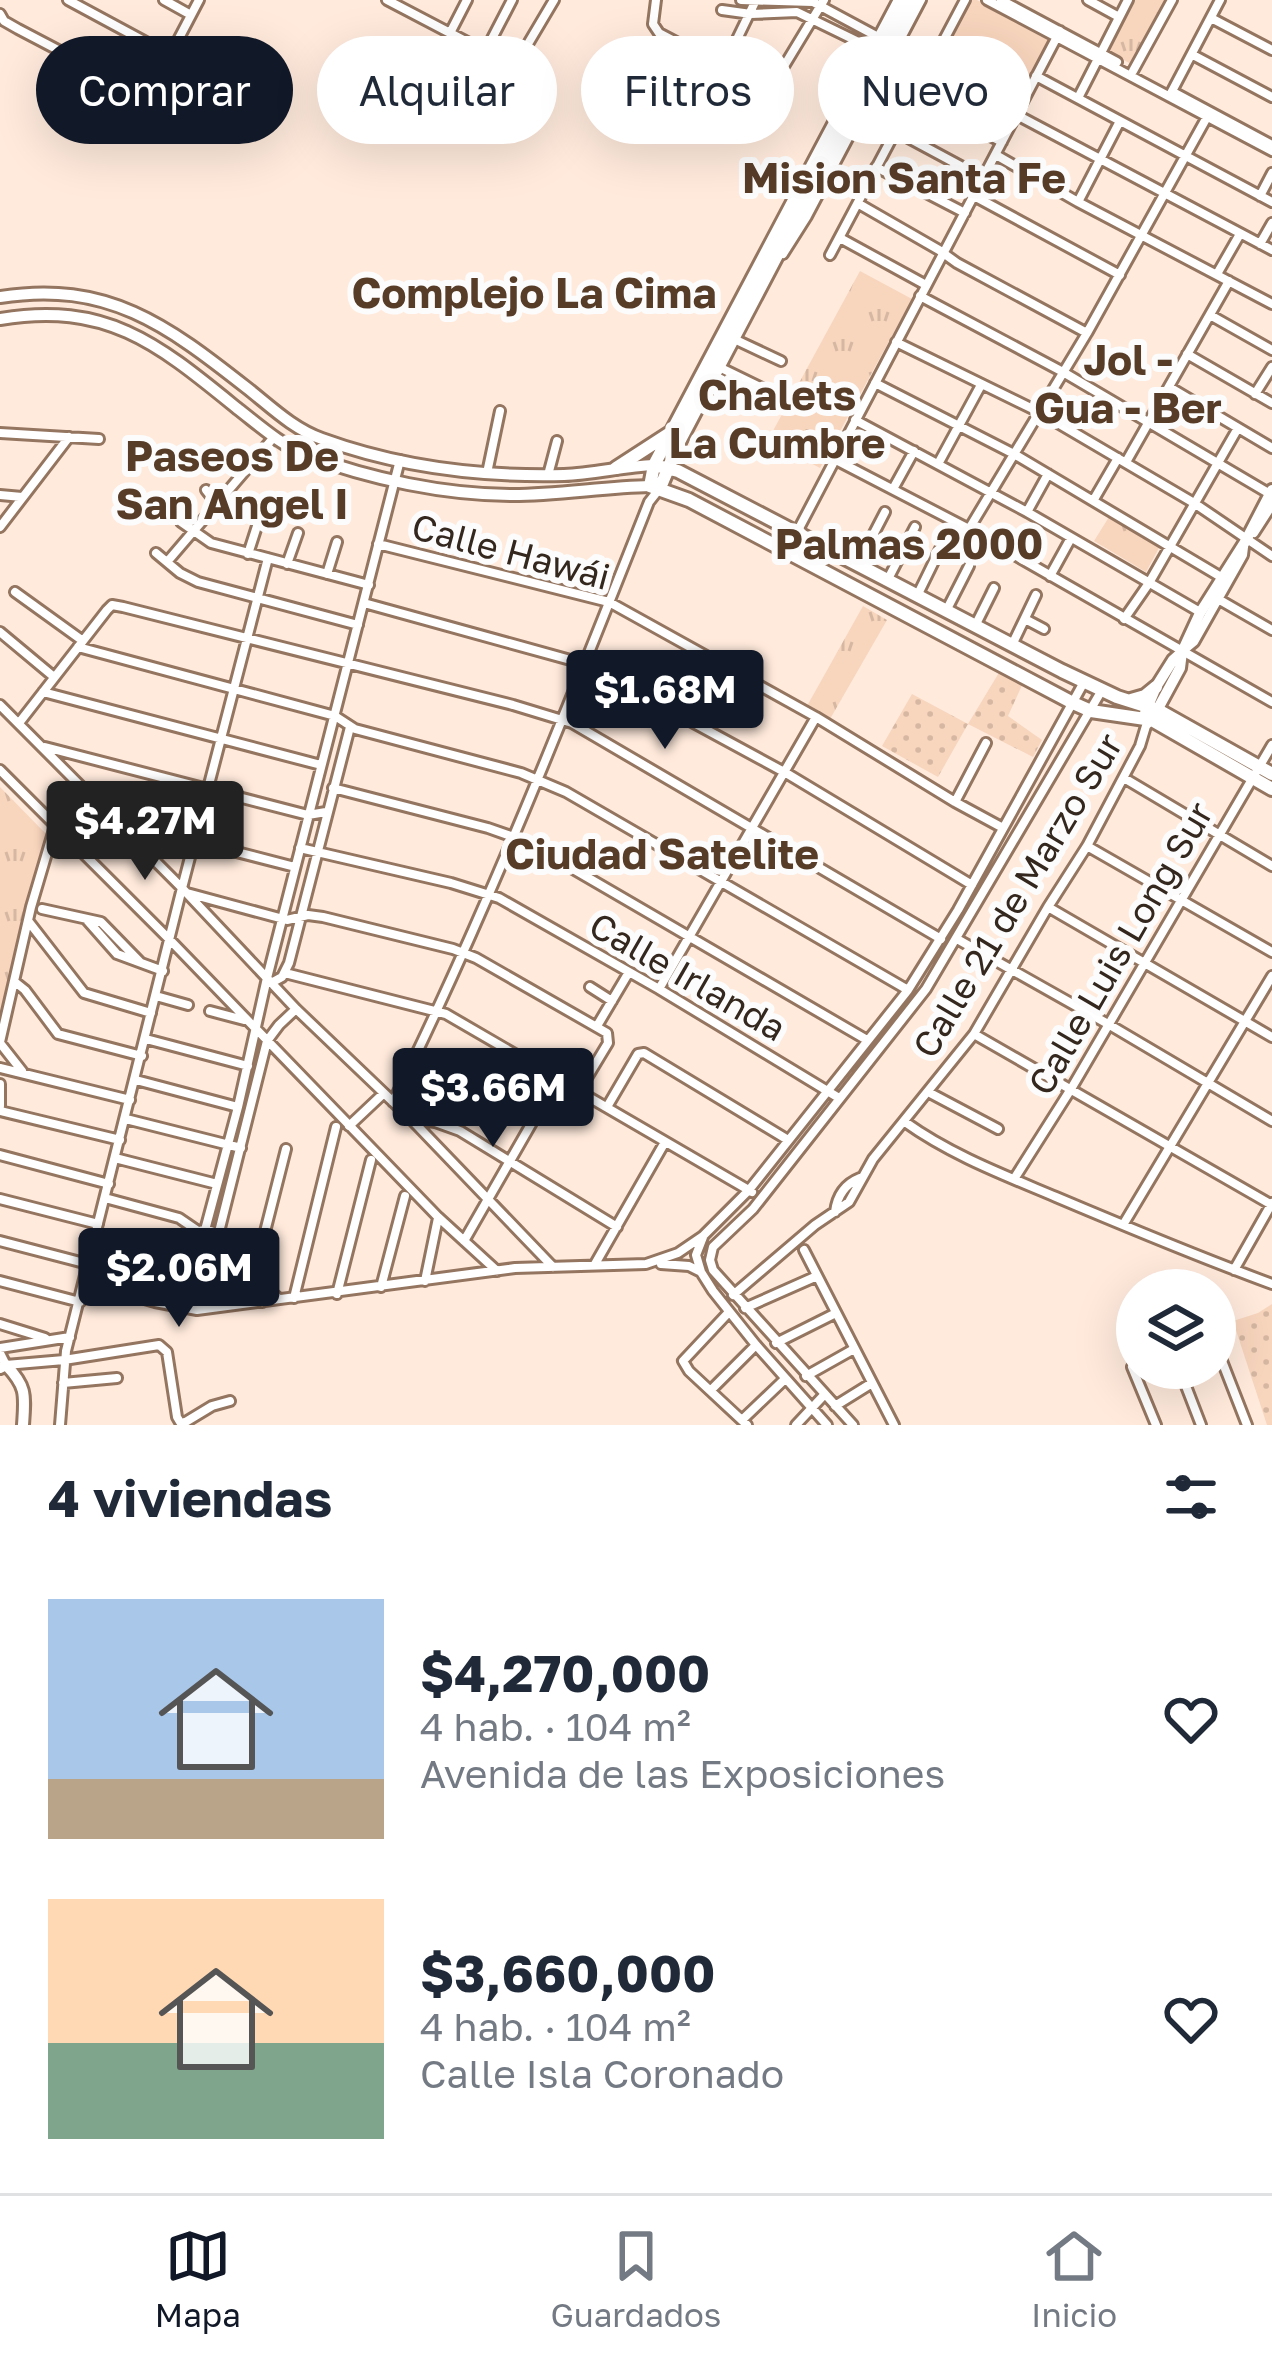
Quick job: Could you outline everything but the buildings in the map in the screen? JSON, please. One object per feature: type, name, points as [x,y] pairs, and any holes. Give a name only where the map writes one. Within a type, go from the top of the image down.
[{"type":"main road","points":[[881,36],[899,0]]},
{"type":"main road","points":[[661,466],[719,367],[911,0]]},
{"type":"main road","points":[[824,144],[671,433],[655,487],[689,500],[1073,703],[1091,711],[1149,716]]},
{"type":"main road","points":[[616,469],[671,433]]},
{"type":"main road","points":[[661,466],[1126,700],[1261,773],[1272,789]]},
{"type":"main road","points":[[1126,700],[1156,688]]},
{"type":"street","points":[[68,0],[135,36]]},
{"type":"street","points":[[164,0],[191,15]]},
{"type":"street","points":[[180,36],[200,0]]},
{"type":"street","points":[[388,0],[456,36]]},
{"type":"street","points":[[412,13],[419,0]]},
{"type":"street","points":[[450,33],[467,0]]},
{"type":"street","points":[[493,36],[512,0]]},
{"type":"street","points":[[533,36],[554,0]]},
{"type":"street","points":[[656,0],[653,24],[663,36]]},
{"type":"street","points":[[741,0],[822,3],[866,36]]},
{"type":"street","points":[[795,0],[797,12]]},
{"type":"street","points":[[902,36],[921,0]]},
{"type":"street","points":[[946,36],[965,0]]},
{"type":"street","points":[[987,0],[1272,148]]},
{"type":"street","points":[[1001,0],[1059,34]]},
{"type":"street","points":[[1088,0],[1119,17]]},
{"type":"street","points":[[1078,98],[1128,0]]},
{"type":"street","points":[[1133,71],[1172,0]]},
{"type":"street","points":[[1170,94],[1220,0]]},
{"type":"street","points":[[740,36],[755,2]]},
{"type":"street","points":[[794,51],[822,3]]},
{"type":"street","points":[[722,10],[797,12],[857,36]]},
{"type":"street","points":[[0,14],[36,39]]},
{"type":"street","points":[[1211,18],[1272,50]]},
{"type":"street","points":[[1031,86],[1059,34]]},
{"type":"street","points":[[1099,55],[1272,148]]},
{"type":"street","points":[[1193,55],[1272,97]]},
{"type":"street","points":[[1036,76],[1272,202]]},
{"type":"street","points":[[1031,117],[1272,250]]},
{"type":"street","points":[[969,530],[1064,373],[1207,117]]},
{"type":"street","points":[[1078,202],[1120,121]]},
{"type":"street","points":[[773,263],[797,234],[845,144]]},
{"type":"street","points":[[830,255],[888,144]]},
{"type":"street","points":[[918,144],[983,178]]},
{"type":"street","points":[[796,534],[1001,144]]},
{"type":"street","points":[[996,155],[1272,304]]},
{"type":"street","points":[[876,167],[965,213]]},
{"type":"street","points":[[1260,196],[1272,172]]},
{"type":"street","points":[[974,196],[1120,275]]},
{"type":"street","points":[[859,204],[1087,333]]},
{"type":"street","points":[[1260,244],[1272,223]]},
{"type":"street","points":[[1217,275],[1240,234]]},
{"type":"street","points":[[840,238],[926,285]]},
{"type":"street","points":[[1093,501],[1148,424],[1229,281]]},
{"type":"street","points":[[15,316],[6,296],[60,293],[110,302],[185,340],[303,430],[400,460],[487,475],[661,466]]},
{"type":"street","points":[[920,296],[1064,373],[1271,496],[1200,613],[1180,668],[1149,716]]},
{"type":"street","points":[[0,319],[58,314],[127,330],[304,454],[395,480],[507,495],[655,487],[489,895],[393,1102]]},
{"type":"street","points":[[1210,315],[1272,350]]},
{"type":"street","points":[[734,339],[781,361]]},
{"type":"street","points":[[171,357],[185,340]]},
{"type":"street","points":[[896,342],[1039,412],[1194,503],[1272,556]]},
{"type":"street","points":[[1187,354],[1272,404]]},
{"type":"street","points":[[719,367],[766,390]]},
{"type":"street","points":[[1256,394],[1272,368]]},
{"type":"street","points":[[875,382],[1014,454],[1221,578]]},
{"type":"street","points":[[938,464],[981,385]]},
{"type":"street","points":[[1169,387],[1272,448]]},
{"type":"street","points":[[487,475],[500,411]]},
{"type":"street","points":[[855,420],[1027,512],[1200,613]]},
{"type":"street","points":[[1124,619],[1238,428]]},
{"type":"street","points":[[0,433],[99,439]]},
{"type":"street","points":[[0,527],[69,437]]},
{"type":"street","points":[[167,562],[274,437]]},
{"type":"street","points":[[548,475],[557,441]]},
{"type":"street","points":[[893,489],[914,452]]},
{"type":"street","points":[[232,458],[244,470]]},
{"type":"street","points":[[834,459],[1272,702]]},
{"type":"street","points":[[222,1248],[218,1259],[207,1264],[196,1262],[188,1253],[190,1238],[202,1231],[228,1145],[248,1066],[252,1026],[269,980],[400,460]]},
{"type":"street","points":[[411,484],[416,463]]},
{"type":"street","points":[[1027,512],[1048,474]]},
{"type":"street","points":[[206,490],[217,504]]},
{"type":"street","points":[[0,495],[23,497]]},
{"type":"street","points":[[857,566],[885,512]]},
{"type":"street","points":[[182,522],[211,543],[369,585]]},
{"type":"street","points":[[248,554],[258,523]]},
{"type":"street","points":[[887,581],[915,527]]},
{"type":"street","points":[[287,564],[298,533]]},
{"type":"street","points":[[1050,576],[1071,538]]},
{"type":"street","points":[[1149,716],[1156,688],[1173,660],[1194,642],[1243,556],[1246,541]]},
{"type":"street","points":[[327,574],[337,542]]},
{"type":"street","name":"Calle Hawái","points":[[379,544],[609,602],[816,716],[1003,828]]},
{"type":"street","points":[[917,596],[942,545]]},
{"type":"street","points":[[156,553],[189,579],[358,625]]},
{"type":"street","points":[[60,1425],[64,1360],[268,559]]},
{"type":"street","points":[[946,611],[969,566]]},
{"type":"street","points":[[975,626],[994,588]]},
{"type":"street","points":[[15,592],[81,644],[335,716],[350,727],[537,778],[908,990]]},
{"type":"street","points":[[1012,645],[1036,596]]},
{"type":"street","points":[[1218,599],[1272,630]]},
{"type":"street","points":[[364,603],[585,664],[785,773],[971,885]]},
{"type":"street","points":[[19,723],[112,605],[562,720],[941,939]]},
{"type":"street","points":[[1025,619],[1044,629]]},
{"type":"street","points":[[0,632],[54,677]]},
{"type":"street","points":[[646,1264],[678,1253],[703,1236],[749,1190],[908,990],[1084,682]]},
{"type":"street","points":[[853,1425],[713,1270],[712,1247],[761,1198],[917,1002],[1102,690]]},
{"type":"street","points":[[43,692],[321,764]]},
{"type":"street","points":[[0,705],[553,1267]]},
{"type":"street","points":[[659,989],[816,716]]},
{"type":"street","name":"Calle 21 de Marzo Sur","points":[[733,1295],[849,1202],[853,1187],[873,1160],[974,1034],[1087,846],[1140,746],[1149,716]]},
{"type":"street","points":[[285,973],[350,727]]},
{"type":"street","points":[[955,802],[986,743]]},
{"type":"street","name":"Calle Luis Long Sur","points":[[1014,1179],[1217,835],[1261,773],[1272,745]]},
{"type":"street","points":[[44,747],[308,815],[326,812]]},
{"type":"street","points":[[0,770],[438,1217],[496,1270]]},
{"type":"street","points":[[1123,778],[1272,866]]},
{"type":"street","points":[[333,788],[513,836],[867,1040]]},
{"type":"street","points":[[116,820],[295,867]]},
{"type":"street","points":[[23,1072],[0,1043],[55,824]]},
{"type":"street","points":[[1087,846],[1272,952]]},
{"type":"street","name":"Calle Irlanda","points":[[300,848],[489,895],[659,989],[839,1098]]},
{"type":"street","points":[[184,891],[282,920],[323,916],[464,953],[607,1033],[609,1039],[579,1091]]},
{"type":"street","points":[[1048,907],[1272,1037]]},
{"type":"street","points":[[42,909],[86,919],[114,952],[163,971]]},
{"type":"street","points":[[28,922],[84,993],[152,1013]]},
{"type":"street","points":[[957,939],[1272,1121]]},
{"type":"street","points":[[597,1026],[629,972]]},
{"type":"street","points":[[269,980],[285,973],[438,1010],[761,1198]]},
{"type":"street","points":[[1124,1225],[1272,976]]},
{"type":"street","points":[[15,982],[58,1034],[142,1056]]},
{"type":"street","points":[[590,987],[613,1001]]},
{"type":"street","points":[[156,996],[188,1005]]},
{"type":"street","points":[[280,1300],[222,1248],[218,1236],[267,1041],[296,1009]]},
{"type":"street","points":[[210,1012],[252,1026]]},
{"type":"street","points":[[974,1034],[1272,1204],[1235,1269]]},
{"type":"street","points":[[146,1039],[248,1066]]},
{"type":"street","points":[[607,1108],[640,1052],[788,1140]]},
{"type":"street","points":[[0,1068],[130,1100]]},
{"type":"street","points":[[464,1241],[557,1078]]},
{"type":"street","points":[[136,1080],[238,1107]]},
{"type":"street","points":[[0,1084],[0,1109],[120,1139]]},
{"type":"street","points":[[349,1126],[384,1093]]},
{"type":"street","points":[[929,1093],[998,1129]]},
{"type":"street","points":[[125,1118],[241,1148]]},
{"type":"street","points":[[410,1118],[447,1125],[617,1227]]},
{"type":"street","points":[[905,1122],[952,1152],[1232,1269]]},
{"type":"street","points":[[294,1298],[336,1127]]},
{"type":"street","points":[[594,1266],[665,1142]]},
{"type":"street","points":[[254,1275],[286,1149]]},
{"type":"street","points":[[0,1155],[109,1184]]},
{"type":"street","points":[[115,1159],[217,1184]]},
{"type":"street","points":[[337,1294],[371,1160]]},
{"type":"street","points":[[381,1287],[405,1196]]},
{"type":"street","points":[[106,1198],[179,1218],[218,1236]]},
{"type":"street","points":[[0,1199],[98,1224]]},
{"type":"street","points":[[425,1281],[438,1217]]},
{"type":"street","points":[[703,1236],[697,1255],[701,1272],[755,1345],[827,1425]]},
{"type":"street","points":[[95,1239],[161,1257],[188,1253]]},
{"type":"street","points":[[0,1240],[88,1264]]},
{"type":"street","points":[[804,1250],[892,1422],[879,1425]]},
{"type":"street","points":[[213,1262],[262,1303]]},
{"type":"street","points":[[84,1282],[186,1309],[207,1310],[496,1270],[646,1264],[689,1266],[701,1272]]},
{"type":"street","points":[[1236,1271],[1272,1284]]},
{"type":"street","points":[[745,1308],[818,1276]]},
{"type":"street","points":[[0,1281],[80,1303]]},
{"type":"street","points":[[729,1312],[688,1352],[683,1361],[689,1371],[744,1422],[785,1379]]},
{"type":"street","points":[[776,1343],[836,1312]]},
{"type":"street","points":[[0,1324],[50,1339]]},
{"type":"street","points":[[1,1358],[50,1339],[70,1337]]},
{"type":"street","points":[[711,1390],[755,1345]]},
{"type":"street","points":[[1,1358],[64,1360],[163,1346],[177,1417],[184,1424],[230,1401]]},
{"type":"street","points":[[806,1376],[854,1348]]},
{"type":"street","points":[[1,1358],[24,1388],[22,1425]]},
{"type":"street","points":[[63,1383],[117,1378]]},
{"type":"street","points":[[835,1406],[872,1383]]},
{"type":"street","points":[[1143,1389],[1156,1425]]},
{"type":"street","points":[[1187,1389],[1202,1425]]},
{"type":"street","points":[[1233,1389],[1247,1425]]},
{"type":"street","points":[[796,1425],[824,1395]]},
{"type":"green space","points":[[971,0],[977,0],[1049,39],[1031,72],[1031,36],[951,36]]},
{"type":"green space","points":[[1132,0],[1168,0],[1131,64],[1104,49]]},
{"type":"green space","points":[[860,271],[912,299],[820,468],[768,440]]},
{"type":"green space","points":[[1109,517],[1160,546],[1146,572],[1094,541]]},
{"type":"green space","points":[[863,606],[887,620],[830,719],[807,706]]},
{"type":"green space","points":[[1000,671],[1023,683],[1008,716],[1042,740],[1033,757],[968,724]]},
{"type":"green space","points":[[912,694],[968,724],[938,777],[882,746]]},
{"type":"green space","points":[[0,787],[48,836],[3,1016],[0,1015]]},
{"type":"green space","points":[[1272,1304],[1272,1425],[1267,1425],[1236,1330],[1236,1320]]},
{"type":"district","name":"Mision Santa Fe","points":[[904,177]]},
{"type":"district","name":"Complejo La Cima","points":[[534,292]]},
{"type":"district","name":"Jol - Gua - Ber","points":[[1128,384]]},
{"type":"district","name":"Chalets La Cumbre","points":[[777,418]]},
{"type":"district","name":"Paseos De San Angel I","points":[[232,479]]},
{"type":"district","name":"Palmas 2000","points":[[909,543]]},
{"type":"district","name":"Ciudad Satelite","points":[[662,853]]}]
